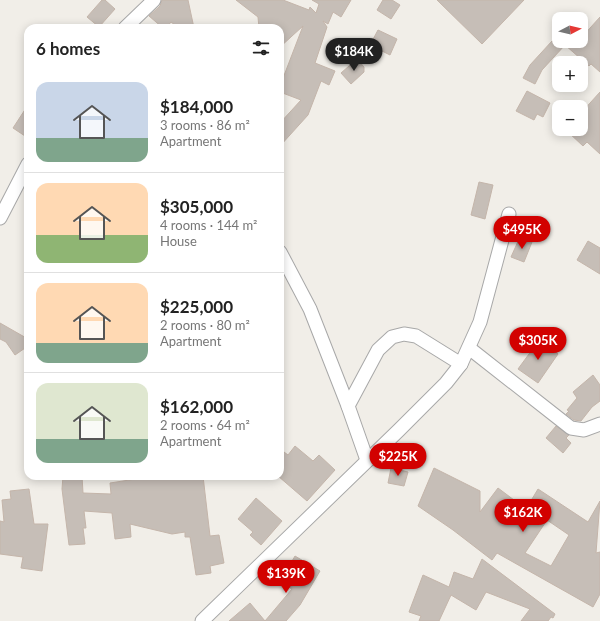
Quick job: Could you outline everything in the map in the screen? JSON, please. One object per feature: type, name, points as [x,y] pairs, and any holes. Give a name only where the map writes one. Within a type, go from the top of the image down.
[{"type":"street","points":[[129,24],[154,0]]},
{"type":"street","points":[[0,218],[24,172]]},
{"type":"street","points":[[202,621],[446,383],[461,364],[480,322],[508,214]]},
{"type":"street","points":[[284,259],[302,292],[348,406],[367,460]]},
{"type":"street","points":[[348,406],[378,350],[392,336],[404,334],[416,336],[461,364]]},
{"type":"street","points":[[469,348],[571,428],[584,430],[600,424]]},
{"type":"building","points":[[102,0],[105,0],[115,9],[102,24],[95,24],[87,17]]},
{"type":"building","points":[[162,0],[188,0],[193,24],[174,24],[171,22],[169,24],[158,24],[149,16],[160,6]]},
{"type":"building","points":[[236,0],[283,0],[309,10],[310,7],[316,13],[319,4],[312,0],[351,0],[341,17],[333,12],[328,24],[323,21],[327,27],[315,63],[335,71],[329,85],[321,81],[308,115],[284,142],[284,119],[301,100],[284,94],[284,76],[303,26],[284,43],[284,24],[259,24],[258,17]]},
{"type":"building","points":[[383,0],[392,0],[400,5],[391,19],[377,10]]},
{"type":"building","points":[[437,0],[524,0],[482,44]]},
{"type":"building","points":[[600,17],[600,72],[591,64],[588,65],[588,56],[578,56],[568,48],[588,48],[588,30]]},
{"type":"building","points":[[378,30],[397,39],[390,55],[370,45]]},
{"type":"building","points":[[552,41],[552,48],[562,48],[555,56],[552,56],[552,59],[542,70],[535,84],[523,78],[530,65]]},
{"type":"building","points":[[357,59],[364,67],[364,72],[351,84],[341,73]]},
{"type":"building","points":[[527,91],[550,103],[543,117],[537,114],[534,120],[516,111]]},
{"type":"building","points":[[600,92],[600,154],[587,142],[583,146],[572,136],[588,136],[588,105]]},
{"type":"building","points":[[24,111],[24,135],[13,128]]},
{"type":"building","points":[[479,182],[493,185],[485,219],[471,215]]},
{"type":"building","points":[[520,237],[532,242],[524,262],[511,257]]},
{"type":"building","points":[[588,241],[600,248],[600,274],[577,260]]},
{"type":"building","points":[[0,323],[24,337],[24,349],[15,355],[6,342],[0,339]]},
{"type":"building","points":[[540,339],[558,354],[538,383],[518,369]]},
{"type":"building","points":[[593,375],[600,385],[600,401],[592,407],[581,421],[574,420],[566,414],[569,411],[567,410],[577,398],[573,392]]},
{"type":"building","points":[[556,426],[569,435],[566,438],[571,443],[563,453],[546,438]]},
{"type":"building","points":[[295,446],[313,461],[319,455],[335,470],[307,501],[283,480],[284,480],[284,452],[288,455]]},
{"type":"building","points":[[391,468],[408,472],[404,486],[388,483]]},
{"type":"building","points":[[434,468],[480,491],[480,512],[498,488],[526,509],[538,489],[588,522],[600,501],[596,553],[600,552],[600,594],[593,607],[497,553],[492,560],[453,530],[418,506]],"holes":[[[547,520],[569,535],[551,566],[525,553]]]},
{"type":"building","points":[[63,480],[82,480],[83,493],[111,494],[110,483],[129,480],[203,480],[210,536],[219,535],[224,563],[210,566],[211,573],[196,575],[190,537],[185,537],[185,532],[172,534],[130,524],[131,537],[115,539],[112,513],[84,511],[86,528],[83,528],[85,544],[69,545],[62,489]]},
{"type":"building","points":[[29,489],[34,524],[48,524],[42,571],[21,568],[23,557],[0,554],[0,521],[4,522],[2,500],[11,499],[10,491]]},
{"type":"building","points":[[256,498],[282,521],[261,545],[250,535],[253,532],[238,519]]},
{"type":"building","points":[[295,556],[320,571],[300,605],[286,621],[265,621],[292,589],[280,582]]},
{"type":"building","points":[[482,559],[555,614],[553,618],[551,617],[548,621],[521,621],[530,609],[486,592],[476,610],[451,595],[439,621],[419,621],[421,616],[409,612],[423,575],[449,587],[454,572],[473,579]]},
{"type":"building","points":[[250,603],[265,621],[229,621]]}]
